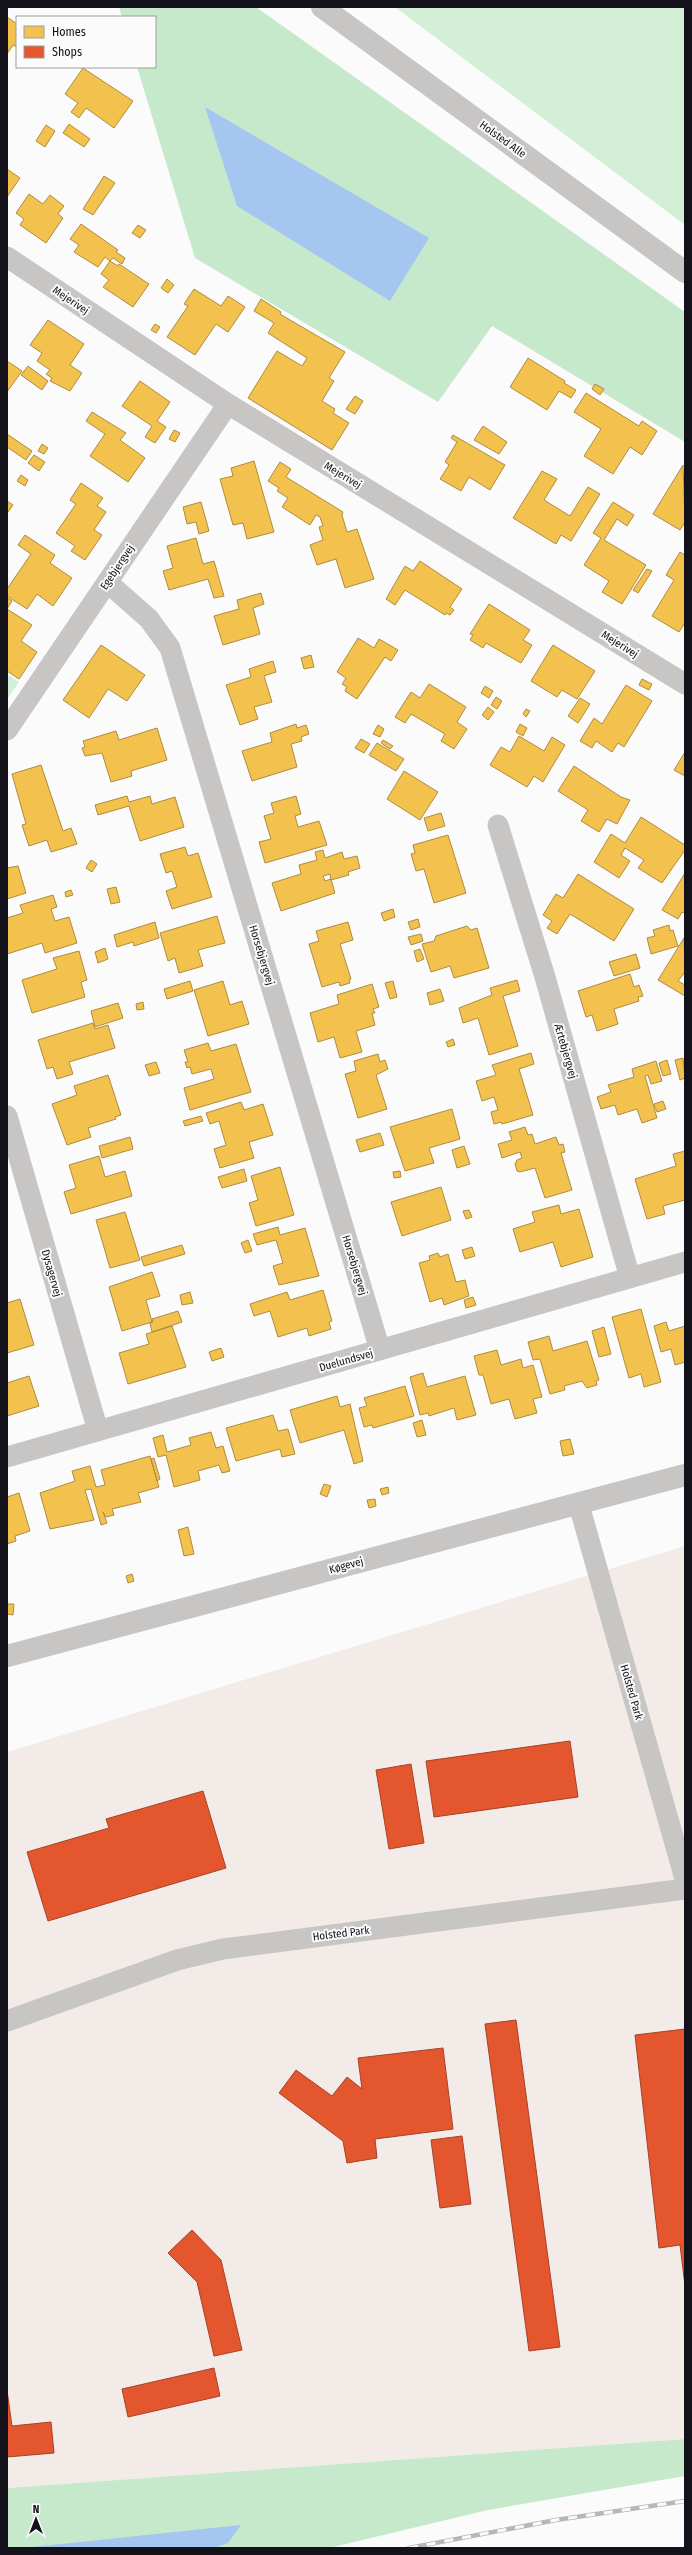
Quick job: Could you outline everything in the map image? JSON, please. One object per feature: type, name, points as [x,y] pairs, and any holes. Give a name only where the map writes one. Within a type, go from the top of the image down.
[{"type":"street","name":"Holsted Alle","points":[[322,7],[685,272]]},
{"type":"street","name":"Mejerivej","points":[[7,257],[228,404],[685,684]]},
{"type":"street","name":"Egebjergvej","points":[[7,730],[228,404]]},
{"type":"street","name":"Horsebjergvej","points":[[107,582],[149,619],[170,648],[380,1350]]},
{"type":"street","name":"Ærtebjergvej","points":[[498,825],[545,977],[630,1278]]},
{"type":"street","name":"Dysagervej","points":[[7,1116],[98,1431]]},
{"type":"street","name":"Duelundsvej","points":[[7,1457],[685,1262]]},
{"type":"street","name":"Køgevej","points":[[7,1656],[579,1505],[685,1475]]},
{"type":"street","name":"Holsted Park","points":[[579,1505],[685,1879]]},
{"type":"street","name":"Holsted Park","points":[[7,2021],[177,1960],[223,1949],[685,1889]]},
{"type":"shaded area","points":[[685,1546],[685,2439],[7,2488],[7,1752]]},
{"type":"green space","points":[[119,7],[256,7],[685,312],[685,442],[492,326],[438,402],[195,258],[137,68],[156,68],[156,16],[122,16]]},
{"type":"green space","points":[[395,7],[685,7],[685,225]]},
{"type":"green space","points":[[7,674],[19,682],[7,699]]},
{"type":"green space","points":[[685,2439],[685,2476],[488,2510],[329,2548],[7,2548],[7,2488]]},
{"type":"water","points":[[205,107],[429,238],[390,301],[237,206]]},
{"type":"water","points":[[241,2525],[228,2543],[213,2548],[23,2548]]},
{"type":"building: Homes","points":[[7,17],[16,23],[16,46],[13,45],[7,54]]},
{"type":"building: Homes","points":[[83,68],[133,101],[114,128],[86,108],[79,118],[71,112],[78,103],[65,94]]},
{"type":"building: Homes","points":[[69,124],[90,139],[84,147],[63,133]]},
{"type":"building: Homes","points":[[46,125],[55,131],[45,147],[36,141]]},
{"type":"building: Homes","points":[[7,169],[20,178],[7,197]]},
{"type":"building: Homes","points":[[104,176],[115,183],[93,215],[83,209]]},
{"type":"building: Homes","points":[[29,194],[43,204],[50,195],[64,206],[58,214],[63,218],[46,243],[20,225],[24,219],[16,213]]},
{"type":"building: Homes","points":[[81,224],[118,250],[116,252],[125,258],[122,264],[113,258],[110,261],[105,257],[98,267],[74,252],[79,245],[70,239]]},
{"type":"building: Homes","points":[[138,225],[146,230],[140,238],[132,233]]},
{"type":"building: Homes","points":[[110,261],[118,266],[119,264],[149,284],[133,307],[103,287],[109,280],[101,274]]},
{"type":"building: Homes","points":[[167,279],[174,285],[168,293],[161,288]]},
{"type":"building: Homes","points":[[194,289],[221,306],[228,296],[245,307],[228,332],[216,324],[195,355],[167,337],[188,306],[184,304]]},
{"type":"building: Homes","points":[[261,299],[281,312],[280,314],[345,352],[329,378],[334,381],[322,401],[335,409],[333,413],[349,423],[332,450],[248,398],[277,351],[302,366],[307,358],[268,333],[274,323],[254,311]]},
{"type":"building: Homes","points":[[48,320],[84,344],[70,365],[82,373],[70,391],[50,381],[52,378],[46,374],[50,370],[37,361],[42,353],[30,345]]},
{"type":"building: Homes","points":[[155,324],[160,327],[156,333],[151,330]]},
{"type":"building: Homes","points":[[528,358],[565,381],[564,383],[576,390],[571,398],[559,391],[547,410],[510,387]]},
{"type":"building: Homes","points":[[7,361],[22,371],[7,392]]},
{"type":"building: Homes","points":[[28,366],[48,381],[42,390],[21,375]]},
{"type":"building: Homes","points":[[140,381],[170,402],[157,421],[166,427],[155,443],[145,437],[152,426],[122,406]]},
{"type":"building: Homes","points":[[595,384],[604,389],[600,395],[592,389]]},
{"type":"building: Homes","points":[[586,393],[639,426],[642,421],[657,431],[642,455],[630,447],[613,474],[584,456],[601,429],[574,412]]},
{"type":"building: Homes","points":[[355,396],[363,401],[355,414],[346,409]]},
{"type":"building: Homes","points":[[92,412],[126,433],[120,440],[145,458],[128,482],[90,456],[105,434],[86,421]]},
{"type":"building: Homes","points":[[483,426],[507,442],[499,454],[474,440]]},
{"type":"building: Homes","points":[[174,430],[180,433],[175,442],[169,439]]},
{"type":"building: Homes","points":[[7,434],[32,451],[26,460],[7,447]]},
{"type":"building: Homes","points":[[453,435],[505,465],[490,490],[469,477],[461,491],[440,479],[449,465],[445,462],[457,442],[451,438]]},
{"type":"building: Homes","points":[[42,444],[48,448],[44,454],[38,451]]},
{"type":"building: Homes","points":[[34,455],[45,462],[39,471],[28,463]]},
{"type":"building: Homes","points":[[254,461],[274,532],[247,539],[243,523],[233,525],[220,479],[233,476],[231,468]]},
{"type":"building: Homes","points":[[280,462],[291,469],[286,477],[343,512],[342,515],[347,532],[357,529],[374,579],[345,588],[336,559],[317,565],[310,545],[323,540],[319,527],[323,526],[320,517],[316,515],[310,525],[282,507],[288,498],[277,491],[279,488],[268,481]]},
{"type":"building: Homes","points":[[683,465],[685,522],[680,530],[653,514]]},
{"type":"building: Homes","points":[[542,471],[557,479],[544,500],[570,516],[588,487],[600,494],[571,541],[561,535],[556,544],[513,518]]},
{"type":"building: Homes","points":[[21,475],[28,480],[25,486],[17,481]]},
{"type":"building: Homes","points":[[81,483],[103,498],[97,506],[106,512],[94,530],[102,535],[85,560],[71,551],[75,546],[56,533],[76,504],[70,500]]},
{"type":"building: Homes","points":[[7,501],[13,505],[8,512],[7,512]]},
{"type":"building: Homes","points":[[201,502],[209,531],[199,534],[196,522],[187,524],[183,507]]},
{"type":"building: Homes","points":[[613,502],[634,515],[627,526],[617,519],[604,540],[646,565],[622,604],[602,592],[609,581],[584,565],[601,538],[593,533]]},
{"type":"building: Homes","points":[[25,535],[55,555],[50,563],[72,578],[53,606],[37,594],[27,609],[7,596],[7,589],[31,554],[18,545]]},
{"type":"building: Homes","points":[[196,538],[203,564],[214,561],[224,596],[214,598],[208,579],[169,590],[163,571],[173,568],[167,546]]},
{"type":"building: Homes","points":[[680,552],[685,555],[685,623],[679,632],[652,616],[674,580],[666,575]]},
{"type":"building: Homes","points":[[420,561],[462,589],[450,607],[454,610],[450,615],[446,613],[445,615],[405,590],[395,605],[386,599],[405,566],[413,571]]},
{"type":"building: Homes","points":[[647,569],[652,571],[638,593],[633,590]]},
{"type":"building: Homes","points":[[261,593],[264,604],[253,608],[260,634],[223,645],[214,616],[239,609],[237,600]]},
{"type":"building: Homes","points":[[7,598],[12,601],[7,609]]},
{"type":"building: Homes","points":[[489,604],[530,630],[523,640],[532,645],[521,663],[486,643],[483,648],[470,640],[473,635],[470,634]]},
{"type":"building: Homes","points":[[7,609],[32,625],[21,641],[37,652],[19,679],[7,671]]},
{"type":"building: Homes","points":[[358,638],[374,648],[379,639],[398,650],[391,661],[385,657],[357,699],[345,691],[347,687],[342,684],[346,678],[337,672]]},
{"type":"building: Homes","points":[[101,645],[145,675],[127,701],[108,689],[89,718],[63,700]]},
{"type":"building: Homes","points":[[553,645],[595,671],[577,699],[562,690],[557,697],[531,681]]},
{"type":"building: Homes","points":[[311,655],[314,667],[304,669],[301,658]]},
{"type":"building: Homes","points":[[273,661],[276,672],[264,676],[272,702],[254,707],[258,719],[240,725],[226,685],[251,677],[249,669]]},
{"type":"building: Homes","points":[[642,679],[652,684],[649,690],[639,685]]},
{"type":"building: Homes","points":[[429,684],[466,707],[457,722],[467,729],[454,749],[441,741],[445,734],[411,714],[405,723],[395,717],[411,692],[420,698]]},
{"type":"building: Homes","points":[[626,685],[652,701],[624,747],[618,743],[612,752],[596,741],[592,748],[580,741],[594,718],[602,724]]},
{"type":"building: Homes","points":[[485,686],[493,691],[489,698],[481,693]]},
{"type":"building: Homes","points":[[496,697],[502,701],[497,709],[491,705]]},
{"type":"building: Homes","points":[[580,698],[590,704],[578,723],[568,716]]},
{"type":"building: Homes","points":[[488,707],[494,712],[488,720],[482,715]]},
{"type":"building: Homes","points":[[526,709],[530,711],[526,717],[523,714]]},
{"type":"building: Homes","points":[[296,724],[297,728],[306,725],[309,734],[301,737],[302,741],[291,744],[297,767],[252,781],[242,751],[272,742],[270,733]]},
{"type":"building: Homes","points":[[520,724],[527,728],[523,736],[516,732]]},
{"type":"building: Homes","points":[[378,725],[384,729],[380,737],[373,734]]},
{"type":"building: Homes","points":[[157,728],[167,760],[131,771],[132,776],[111,782],[102,753],[85,756],[82,748],[85,747],[83,741],[116,731],[119,740]]},
{"type":"building: Homes","points":[[519,736],[544,751],[552,737],[565,745],[543,782],[534,776],[527,787],[490,765],[501,747],[510,752]]},
{"type":"building: Homes","points":[[361,739],[370,744],[364,753],[355,748]]},
{"type":"building: Homes","points":[[383,740],[393,746],[390,749],[381,743]]},
{"type":"building: Homes","points":[[377,743],[404,759],[396,771],[369,755]]},
{"type":"building: Homes","points":[[685,752],[685,776],[674,770]]},
{"type":"building: Homes","points":[[41,765],[63,831],[71,828],[77,844],[51,852],[47,840],[29,846],[22,825],[26,824],[12,774]]},
{"type":"building: Homes","points":[[574,766],[621,797],[630,800],[617,824],[607,819],[599,832],[581,821],[588,810],[558,791]]},
{"type":"building: Homes","points":[[404,771],[438,792],[420,820],[387,799]]},
{"type":"building: Homes","points":[[127,796],[129,802],[150,796],[152,804],[175,797],[184,827],[140,841],[129,806],[98,815],[95,805]]},
{"type":"building: Homes","points":[[296,796],[301,814],[295,816],[298,827],[319,821],[327,845],[265,863],[259,842],[271,839],[264,816],[274,813],[271,803]]},
{"type":"building: Homes","points":[[441,813],[445,826],[428,831],[424,818]]},
{"type":"building: Homes","points":[[641,817],[685,845],[685,850],[662,883],[638,868],[644,860],[625,848],[621,855],[630,861],[619,878],[594,862],[611,834],[625,843]]},
{"type":"building: Homes","points":[[448,835],[466,893],[434,903],[424,869],[416,871],[411,854],[415,853],[413,845]]},
{"type":"building: Homes","points":[[185,847],[188,856],[198,853],[212,897],[172,909],[166,891],[177,887],[172,871],[166,873],[160,854]]},
{"type":"building: Homes","points":[[323,850],[325,858],[342,852],[344,859],[357,856],[360,868],[348,872],[349,875],[331,880],[335,893],[281,911],[272,883],[301,874],[299,865],[317,860],[315,852]],"holes":[[[330,874],[331,879],[325,881],[323,876]]]},
{"type":"building: Homes","points":[[91,860],[97,864],[92,872],[86,868]]},
{"type":"building: Homes","points":[[18,866],[26,893],[7,899],[7,868]]},
{"type":"building: Homes","points":[[685,873],[685,913],[682,912],[678,919],[662,910]]},
{"type":"building: Homes","points":[[578,874],[634,909],[614,941],[570,914],[557,934],[547,928],[552,921],[543,915],[556,894],[563,898]]},
{"type":"building: Homes","points":[[116,887],[120,902],[111,904],[107,889]]},
{"type":"building: Homes","points":[[71,890],[73,895],[66,897],[65,892]]},
{"type":"building: Homes","points":[[53,895],[57,907],[51,909],[55,921],[69,917],[77,943],[45,953],[42,943],[7,954],[7,918],[23,913],[20,905]]},
{"type":"building: Homes","points":[[393,909],[395,917],[384,921],[381,913]]},
{"type":"building: Homes","points":[[217,916],[225,943],[198,950],[203,966],[179,973],[175,958],[168,961],[160,933]]},
{"type":"building: Homes","points":[[418,919],[420,927],[411,930],[408,922]]},
{"type":"building: Homes","points":[[155,922],[159,938],[134,946],[133,942],[117,947],[114,935]]},
{"type":"building: Homes","points":[[348,922],[353,940],[340,944],[351,979],[349,980],[350,983],[340,986],[339,982],[322,987],[309,944],[319,941],[316,931]]},
{"type":"building: Homes","points":[[669,925],[670,931],[673,930],[678,946],[651,954],[647,938],[655,936],[653,930]]},
{"type":"building: Homes","points":[[467,926],[471,930],[477,928],[489,968],[454,978],[450,966],[431,972],[422,944],[434,941],[436,936]]},
{"type":"building: Homes","points":[[421,934],[423,941],[411,945],[408,937]]},
{"type":"building: Homes","points":[[684,938],[685,972],[678,981],[685,985],[685,996],[658,980]]},
{"type":"building: Homes","points":[[105,948],[108,959],[98,963],[95,952]]},
{"type":"building: Homes","points":[[420,949],[424,959],[417,962],[414,951]]},
{"type":"building: Homes","points":[[79,951],[87,980],[81,982],[85,997],[32,1013],[22,980],[57,969],[53,958]]},
{"type":"building: Homes","points":[[636,954],[640,968],[614,976],[609,962]]},
{"type":"building: Homes","points":[[630,974],[634,987],[639,985],[643,996],[638,997],[639,1001],[614,1009],[618,1024],[597,1031],[592,1015],[586,1017],[578,991]]},
{"type":"building: Homes","points":[[517,980],[520,991],[503,996],[518,1046],[489,1055],[478,1018],[463,1023],[459,1008],[492,995],[490,988]]},
{"type":"building: Homes","points":[[190,981],[193,991],[167,999],[164,989]]},
{"type":"building: Homes","points":[[223,981],[230,1005],[242,1001],[249,1024],[208,1036],[194,990]]},
{"type":"building: Homes","points":[[393,981],[397,997],[390,999],[385,983]]},
{"type":"building: Homes","points":[[372,984],[379,1007],[373,1009],[375,1013],[372,1013],[375,1025],[356,1031],[362,1052],[340,1058],[334,1037],[318,1042],[310,1013],[339,1004],[337,995]]},
{"type":"building: Homes","points":[[440,989],[444,1001],[430,1005],[427,993]]},
{"type":"building: Homes","points":[[143,1002],[144,1009],[137,1010],[136,1004]]},
{"type":"building: Homes","points":[[118,1003],[123,1018],[95,1027],[91,1011]]},
{"type":"building: Homes","points":[[93,1023],[95,1029],[108,1025],[115,1048],[69,1062],[73,1074],[57,1079],[53,1067],[47,1069],[38,1040]]},
{"type":"building: Homes","points":[[453,1039],[455,1045],[448,1047],[446,1042]]},
{"type":"building: Homes","points":[[208,1043],[211,1051],[236,1044],[251,1092],[190,1110],[184,1088],[214,1079],[211,1069],[192,1074],[190,1067],[187,1068],[185,1062],[188,1062],[184,1050]]},
{"type":"building: Homes","points":[[531,1053],[534,1064],[519,1069],[533,1115],[502,1124],[501,1122],[494,1124],[491,1112],[498,1110],[494,1097],[482,1101],[476,1081],[496,1075],[492,1065]]},
{"type":"building: Homes","points":[[378,1054],[380,1062],[385,1060],[388,1069],[376,1075],[387,1109],[358,1118],[345,1074],[356,1071],[354,1061]]},
{"type":"building: Homes","points":[[683,1058],[685,1078],[680,1080],[675,1060]]},
{"type":"building: Homes","points":[[667,1060],[671,1074],[663,1076],[659,1063]]},
{"type":"building: Homes","points":[[656,1061],[662,1081],[651,1084],[648,1075],[645,1076],[657,1118],[642,1123],[637,1109],[618,1115],[615,1105],[601,1109],[597,1097],[611,1092],[608,1085],[634,1077],[632,1069]]},
{"type":"building: Homes","points":[[156,1062],[160,1073],[149,1076],[145,1065]]},
{"type":"building: Homes","points":[[108,1075],[121,1115],[115,1117],[116,1119],[88,1128],[91,1137],[67,1145],[52,1104],[77,1095],[74,1086]]},
{"type":"building: Homes","points":[[663,1101],[666,1109],[657,1112],[654,1104]]},
{"type":"building: Homes","points":[[241,1102],[244,1110],[263,1104],[273,1135],[249,1142],[254,1158],[220,1168],[214,1149],[226,1145],[219,1121],[210,1124],[206,1113]]},
{"type":"building: Homes","points":[[452,1109],[460,1139],[429,1148],[434,1163],[405,1171],[390,1127]]},
{"type":"building: Homes","points":[[201,1116],[203,1121],[185,1126],[183,1121]]},
{"type":"building: Homes","points":[[525,1127],[528,1135],[532,1134],[535,1144],[556,1137],[559,1145],[563,1144],[565,1152],[561,1153],[572,1190],[545,1198],[535,1168],[520,1172],[517,1171],[515,1164],[517,1160],[522,1158],[520,1152],[502,1158],[498,1144],[512,1140],[509,1132]]},
{"type":"building: Homes","points":[[380,1133],[384,1145],[360,1152],[356,1140]]},
{"type":"building: Homes","points":[[130,1137],[133,1149],[102,1158],[99,1146]]},
{"type":"building: Homes","points":[[464,1146],[470,1164],[457,1168],[452,1150]]},
{"type":"building: Homes","points":[[685,1151],[685,1200],[663,1206],[665,1214],[647,1219],[635,1179],[676,1166],[673,1154]]},
{"type":"building: Homes","points":[[99,1156],[105,1177],[125,1171],[132,1196],[71,1214],[64,1192],[76,1188],[69,1165]]},
{"type":"building: Homes","points":[[280,1167],[294,1215],[256,1226],[249,1203],[258,1200],[251,1176]]},
{"type":"building: Homes","points":[[244,1169],[247,1181],[222,1188],[218,1177]]},
{"type":"building: Homes","points":[[400,1171],[401,1177],[394,1178],[393,1172]]},
{"type":"building: Homes","points":[[441,1187],[451,1220],[402,1236],[391,1202]]},
{"type":"building: Homes","points":[[559,1205],[561,1214],[579,1209],[593,1257],[561,1267],[553,1242],[520,1252],[513,1229],[535,1222],[532,1212]]},
{"type":"building: Homes","points":[[469,1210],[472,1217],[466,1219],[463,1211]]},
{"type":"building: Homes","points":[[125,1212],[140,1260],[110,1268],[96,1220]]},
{"type":"building: Homes","points":[[278,1227],[280,1235],[305,1228],[319,1276],[279,1285],[273,1266],[283,1263],[276,1240],[257,1245],[253,1234]]},
{"type":"building: Homes","points":[[248,1240],[252,1251],[245,1253],[241,1243]]},
{"type":"building: Homes","points":[[182,1245],[185,1254],[144,1266],[141,1257]]},
{"type":"building: Homes","points":[[472,1247],[475,1256],[465,1259],[462,1250]]},
{"type":"building: Homes","points":[[438,1253],[440,1257],[448,1254],[456,1282],[465,1280],[469,1296],[444,1305],[442,1298],[430,1302],[419,1263],[430,1260],[429,1256]]},
{"type":"building: Homes","points":[[152,1272],[160,1296],[146,1300],[152,1322],[122,1331],[109,1287]]},
{"type":"building: Homes","points":[[323,1290],[332,1321],[329,1322],[331,1329],[309,1336],[307,1328],[278,1337],[270,1311],[254,1316],[250,1304],[287,1292],[290,1300]]},
{"type":"building: Homes","points":[[190,1292],[193,1303],[182,1305],[180,1295]]},
{"type":"building: Homes","points":[[473,1297],[476,1305],[466,1308],[464,1300]]},
{"type":"building: Homes","points":[[20,1299],[34,1345],[7,1353],[7,1303]]},
{"type":"building: Homes","points":[[641,1309],[661,1382],[644,1387],[641,1374],[629,1378],[612,1317]]},
{"type":"building: Homes","points":[[178,1311],[182,1322],[152,1332],[150,1323],[153,1322],[152,1319]]},
{"type":"building: Homes","points":[[666,1322],[669,1331],[685,1326],[685,1362],[675,1365],[671,1349],[661,1352],[654,1326]]},
{"type":"building: Homes","points":[[172,1326],[186,1367],[128,1384],[119,1353],[149,1344],[146,1334]]},
{"type":"building: Homes","points":[[604,1327],[611,1354],[599,1357],[592,1331]]},
{"type":"building: Homes","points":[[549,1336],[553,1351],[587,1341],[599,1380],[596,1381],[597,1385],[587,1388],[582,1381],[564,1386],[565,1390],[550,1394],[540,1359],[533,1360],[528,1342]]},
{"type":"building: Homes","points":[[221,1348],[224,1357],[212,1361],[209,1352]]},
{"type":"building: Homes","points":[[497,1350],[501,1365],[521,1359],[523,1368],[533,1365],[542,1397],[533,1399],[537,1413],[515,1419],[509,1399],[491,1404],[483,1375],[479,1375],[474,1356]]},
{"type":"building: Homes","points":[[423,1373],[427,1387],[465,1376],[476,1415],[457,1420],[454,1408],[429,1416],[428,1413],[420,1415],[410,1377]]},
{"type":"building: Homes","points":[[29,1376],[39,1406],[7,1416],[7,1383]]},
{"type":"building: Homes","points":[[405,1386],[414,1416],[373,1428],[372,1425],[364,1427],[359,1408],[367,1406],[364,1398]]},
{"type":"building: Homes","points":[[337,1396],[340,1407],[350,1404],[363,1461],[354,1464],[344,1430],[300,1443],[290,1410]]},
{"type":"building: Homes","points":[[273,1415],[278,1431],[288,1429],[295,1454],[282,1457],[280,1449],[236,1461],[226,1428]]},
{"type":"building: Homes","points":[[422,1420],[426,1435],[417,1437],[413,1423]]},
{"type":"building: Homes","points":[[211,1432],[216,1448],[223,1446],[230,1471],[222,1473],[219,1465],[198,1471],[200,1480],[174,1487],[166,1455],[158,1457],[153,1438],[163,1435],[167,1452],[191,1445],[189,1438]]},
{"type":"building: Homes","points":[[570,1439],[574,1454],[563,1456],[560,1441]]},
{"type":"building: Homes","points":[[150,1456],[159,1487],[138,1493],[141,1502],[112,1509],[114,1515],[106,1517],[103,1512],[107,1523],[101,1525],[91,1489],[85,1490],[94,1520],[50,1529],[40,1493],[75,1481],[72,1471],[90,1466],[96,1487],[105,1485],[101,1470]]},
{"type":"building: Homes","points":[[154,1458],[160,1479],[157,1481],[151,1459]]},
{"type":"building: Homes","points":[[324,1484],[331,1486],[327,1497],[320,1494]]},
{"type":"building: Homes","points":[[388,1487],[389,1493],[382,1495],[380,1489]]},
{"type":"building: Homes","points":[[19,1493],[30,1531],[15,1536],[16,1541],[7,1544],[7,1497]]},
{"type":"building: Homes","points":[[375,1499],[376,1506],[369,1508],[367,1500]]},
{"type":"building: Homes","points":[[188,1527],[194,1554],[184,1556],[178,1530]]},
{"type":"building: Homes","points":[[132,1574],[134,1581],[128,1583],[126,1576]]},
{"type":"building: Homes","points":[[7,1604],[14,1604],[13,1615],[7,1614]]},
{"type":"building: Shops","points":[[570,1741],[578,1797],[434,1817],[426,1761]]},
{"type":"building: Shops","points":[[411,1764],[424,1843],[389,1849],[376,1770]]},
{"type":"building: Shops","points":[[203,1791],[226,1868],[48,1921],[27,1852],[109,1828],[106,1819]]},
{"type":"building: Shops","points":[[516,2020],[560,2347],[529,2351],[485,2024]]},
{"type":"building: Shops","points":[[685,2029],[685,2286],[680,2245],[659,2248],[635,2035]]},
{"type":"building: Shops","points":[[443,2048],[453,2129],[375,2139],[377,2158],[347,2163],[343,2141],[279,2093],[296,2070],[332,2096],[347,2077],[362,2089],[358,2058]]},
{"type":"building: Shops","points":[[462,2136],[471,2204],[440,2208],[431,2140]]},
{"type":"building: Shops","points":[[192,2230],[221,2260],[242,2350],[214,2356],[197,2282],[168,2253]]},
{"type":"building: Shops","points":[[214,2368],[220,2396],[128,2417],[122,2389]]},
{"type":"building: Shops","points":[[7,2390],[12,2426],[51,2422],[54,2453],[7,2457]]},
{"type":"railway","points":[[409,2548],[556,2520],[685,2501]]}]
